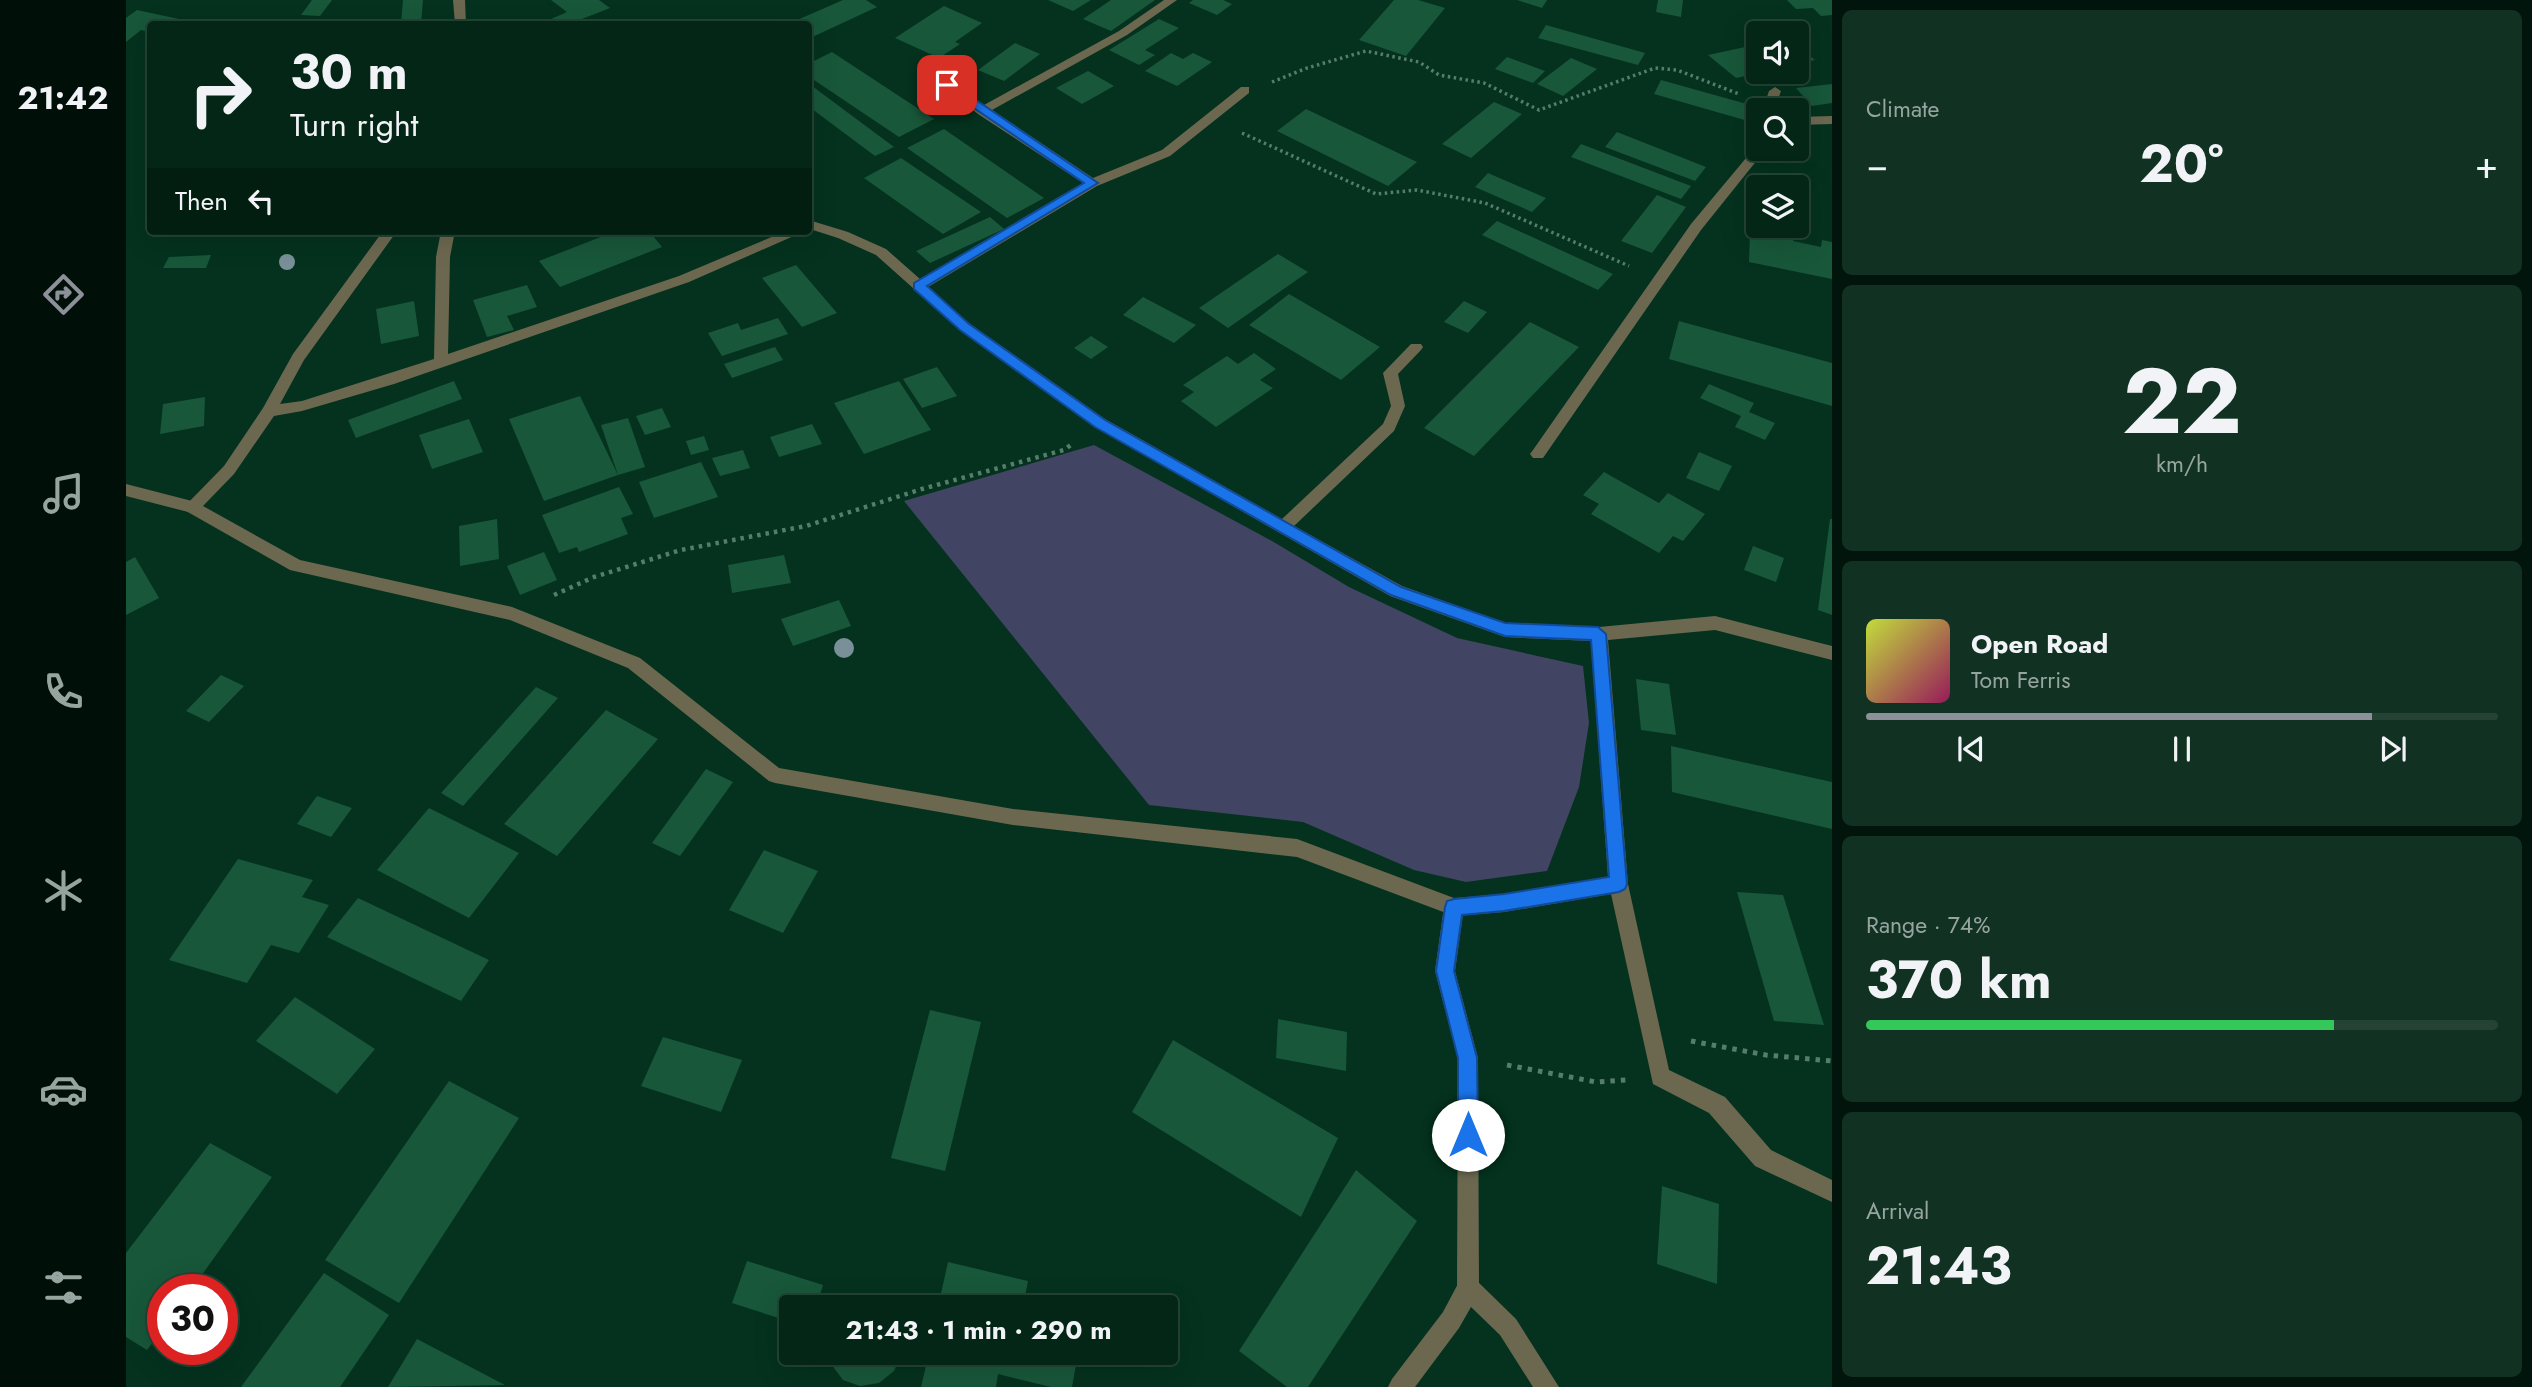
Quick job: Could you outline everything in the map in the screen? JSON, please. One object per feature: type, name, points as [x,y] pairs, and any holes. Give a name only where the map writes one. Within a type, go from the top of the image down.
[{"type":"street","points":[[459,0],[461,21]]},
{"type":"street","points":[[982,111],[1123,33],[1171,0]]},
{"type":"street","points":[[947,85],[1092,183]]},
{"type":"street","points":[[919,286],[1092,183],[1166,153],[1245,90]]},
{"type":"street","points":[[1774,98],[1775,91]]},
{"type":"street","points":[[1809,121],[1832,120]]},
{"type":"street","points":[[1538,454],[1696,227],[1750,161]]},
{"type":"street","points":[[812,225],[881,252],[965,327],[1100,424],[1396,591],[1505,630],[1598,634],[1715,622],[1832,653]]},
{"type":"street","points":[[192,507],[229,470],[269,411],[298,358],[387,235]]},
{"type":"street","points":[[441,363],[443,257],[447,235]]},
{"type":"street","points":[[269,411],[302,406],[441,363],[684,279],[788,235]]},
{"type":"street","points":[[1284,526],[1389,427],[1398,406],[1390,373],[1416,347]]},
{"type":"street","points":[[126,491],[192,507],[296,565],[512,614],[634,663],[775,775],[1013,817],[1297,848],[1454,907],[1619,884]]},
{"type":"street","points":[[1598,634],[1619,884],[1660,1077],[1717,1105],[1763,1158],[1832,1191]]},
{"type":"street","points":[[1400,1387],[1451,1320],[1468,1288],[1468,1058],[1445,971],[1454,907]]},
{"type":"street","points":[[1468,1288],[1508,1327],[1547,1387]]},
{"type":"path","points":[[1245,90],[1366,51],[1419,62],[1439,75],[1484,83],[1539,110],[1655,68],[1677,70],[1747,98]]},
{"type":"path","points":[[1212,119],[1376,194],[1417,190],[1485,203],[1659,280]]},
{"type":"path","points":[[512,614],[594,576],[657,558],[806,526],[922,489],[1064,450],[1100,424]]},
{"type":"path","points":[[1650,1032],[1766,1055],[1832,1061]]},
{"type":"path","points":[[1468,1058],[1596,1082],[1660,1077]]},
{"type":"shaded area","points":[[1094,445],[1272,541],[1349,587],[1457,638],[1583,666],[1589,723],[1579,787],[1547,871],[1466,882],[1414,870],[1303,822],[1149,805],[904,501]]},
{"type":"building","points":[[312,0],[332,0],[320,16],[301,15]]},
{"type":"building","points":[[403,0],[423,0],[421,21],[401,21]]},
{"type":"building","points":[[551,0],[599,0],[610,8],[577,21],[547,21],[567,12]]},
{"type":"building","points":[[843,0],[866,0],[877,7],[812,37],[812,21],[795,21]]},
{"type":"building","points":[[1048,0],[1091,0],[1073,11]]},
{"type":"building","points":[[1111,0],[1155,0],[1111,31],[1083,19]]},
{"type":"building","points":[[1193,0],[1223,0],[1232,4],[1217,15],[1189,3]]},
{"type":"building","points":[[1394,0],[1418,0],[1445,8],[1406,56],[1359,40]]},
{"type":"building","points":[[1517,0],[1547,0],[1542,8]]},
{"type":"building","points":[[1658,0],[1683,0],[1681,17],[1656,12]]},
{"type":"building","points":[[1787,0],[1832,0],[1832,15],[1821,16],[1813,8],[1796,9]]},
{"type":"building","points":[[944,6],[982,23],[955,42],[960,44],[939,58],[895,38]]},
{"type":"building","points":[[137,10],[179,19],[147,21],[147,31],[141,30],[126,42],[126,18]]},
{"type":"building","points":[[1159,19],[1179,28],[1145,50],[1155,55],[1139,65],[1109,50]]},
{"type":"building","points":[[1546,25],[1645,53],[1638,65],[1538,38]]},
{"type":"building","points":[[1015,43],[1040,54],[1004,81],[978,70]]},
{"type":"building","points":[[1746,47],[1746,76],[1736,78],[1708,55]]},
{"type":"building","points":[[832,52],[934,119],[899,137],[812,79],[812,62]]},
{"type":"building","points":[[1171,53],[1183,59],[1193,53],[1212,62],[1177,86],[1145,71]]},
{"type":"building","points":[[1507,57],[1545,71],[1533,83],[1495,69]]},
{"type":"building","points":[[1571,58],[1597,69],[1563,96],[1537,84]]},
{"type":"building","points":[[1088,71],[1114,86],[1082,104],[1056,88]]},
{"type":"building","points":[[1661,80],[1746,104],[1746,120],[1654,94]]},
{"type":"building","points":[[1832,84],[1832,103],[1812,106],[1809,98],[1805,98],[1796,88]]},
{"type":"building","points":[[812,86],[894,147],[875,156],[812,109]]},
{"type":"building","points":[[1494,102],[1522,114],[1471,158],[1442,144]]},
{"type":"building","points":[[1306,109],[1417,162],[1388,186],[1277,131]]},
{"type":"building","points":[[944,129],[1044,198],[1007,218],[907,148]]},
{"type":"building","points":[[1617,132],[1706,167],[1695,181],[1605,147]]},
{"type":"building","points":[[1581,144],[1691,186],[1681,199],[1571,157]]},
{"type":"building","points":[[901,158],[981,212],[943,234],[864,178]]},
{"type":"building","points":[[1488,173],[1546,198],[1532,212],[1475,187]]},
{"type":"building","points":[[1657,195],[1686,207],[1652,253],[1621,241]]},
{"type":"building","points":[[990,217],[1004,229],[930,263],[916,251]]},
{"type":"building","points":[[1497,221],[1613,274],[1598,290],[1482,235]]},
{"type":"building","points":[[606,235],[652,235],[662,247],[560,287],[539,261]]},
{"type":"building","points":[[1750,238],[1793,238],[1793,241],[1821,247],[1822,240],[1832,242],[1832,279],[1749,262]]},
{"type":"building","points":[[1278,254],[1308,272],[1228,328],[1199,308]]},
{"type":"building","points":[[211,255],[206,268],[163,268],[169,257]]},
{"type":"building","points":[[796,265],[837,313],[802,327],[762,278]]},
{"type":"building","points":[[527,285],[537,307],[507,316],[514,330],[487,337],[473,300]]},
{"type":"building","points":[[1289,294],[1380,347],[1341,380],[1249,325]]},
{"type":"building","points":[[1143,297],[1196,325],[1174,343],[1123,315]]},
{"type":"building","points":[[414,301],[419,336],[381,344],[376,309]]},
{"type":"building","points":[[1464,301],[1487,312],[1468,333],[1444,322]]},
{"type":"building","points":[[778,318],[788,334],[722,356],[708,333],[738,323],[741,330]]},
{"type":"building","points":[[1679,321],[1832,363],[1832,406],[1669,359]]},
{"type":"building","points":[[1530,322],[1579,347],[1474,456],[1424,428]]},
{"type":"building","points":[[1091,336],[1108,347],[1091,359],[1074,348]]},
{"type":"building","points":[[775,347],[783,360],[732,378],[724,364]]},
{"type":"building","points":[[1254,353],[1276,369],[1260,380],[1273,388],[1216,427],[1181,401],[1194,392],[1183,385],[1227,356],[1238,364]]},
{"type":"building","points":[[937,367],[957,396],[922,408],[903,379]]},
{"type":"building","points":[[454,381],[462,399],[356,438],[348,420]]},
{"type":"building","points":[[899,381],[931,430],[864,454],[834,403]]},
{"type":"building","points":[[1709,384],[1754,403],[1749,412],[1775,423],[1765,440],[1735,427],[1741,416],[1700,398]]},
{"type":"building","points":[[580,396],[618,475],[544,501],[509,419]]},
{"type":"building","points":[[205,397],[204,426],[160,434],[163,404]]},
{"type":"building","points":[[662,408],[671,427],[645,435],[636,416]]},
{"type":"building","points":[[628,418],[645,467],[618,475],[601,425]]},
{"type":"building","points":[[469,419],[483,452],[432,469],[419,435]]},
{"type":"building","points":[[812,424],[822,444],[779,457],[770,437]]},
{"type":"building","points":[[704,436],[709,450],[691,455],[686,441]]},
{"type":"building","points":[[743,450],[750,468],[720,476],[712,458]]},
{"type":"building","points":[[1699,452],[1732,466],[1719,491],[1686,478]]},
{"type":"building","points":[[701,462],[718,497],[654,518],[639,482]]},
{"type":"building","points":[[1604,472],[1659,503],[1668,493],[1705,514],[1683,541],[1673,536],[1659,553],[1591,514],[1599,504],[1583,495]]},
{"type":"building","points":[[619,487],[633,514],[621,518],[628,534],[579,552],[577,547],[559,553],[542,515]]},
{"type":"building","points":[[497,519],[499,559],[460,566],[459,526]]},
{"type":"building","points":[[1832,519],[1832,615],[1818,610]]},
{"type":"building","points":[[1753,546],[1784,558],[1776,582],[1744,570]]},
{"type":"building","points":[[544,552],[557,580],[520,595],[507,566]]},
{"type":"building","points":[[784,555],[791,583],[732,593],[728,565]]},
{"type":"building","points":[[135,557],[159,598],[126,615],[126,562]]},
{"type":"building","points":[[839,600],[851,626],[793,646],[781,619]]},
{"type":"building","points":[[221,675],[244,686],[209,722],[186,711]]},
{"type":"building","points":[[1636,679],[1669,684],[1676,735],[1641,730]]},
{"type":"building","points":[[536,687],[558,698],[463,806],[441,793]]},
{"type":"building","points":[[606,710],[658,739],[557,856],[504,824]]},
{"type":"building","points":[[1671,746],[1832,782],[1832,829],[1672,792]]},
{"type":"building","points":[[706,769],[733,782],[680,856],[652,843]]},
{"type":"building","points":[[317,796],[352,808],[331,837],[297,824]]},
{"type":"building","points":[[429,808],[519,853],[469,918],[377,870]]},
{"type":"building","points":[[764,850],[818,871],[783,933],[729,910]]},
{"type":"building","points":[[238,859],[313,880],[302,897],[329,905],[299,953],[271,945],[247,983],[169,960]]},
{"type":"building","points":[[1737,892],[1783,895],[1824,1025],[1774,1021]]},
{"type":"building","points":[[358,898],[489,960],[461,1001],[327,937]]},
{"type":"building","points":[[295,997],[375,1049],[337,1094],[256,1041]]},
{"type":"building","points":[[930,1010],[981,1022],[945,1171],[891,1158]]},
{"type":"building","points":[[1278,1019],[1347,1032],[1346,1071],[1276,1058]]},
{"type":"building","points":[[663,1037],[742,1060],[721,1112],[641,1086]]},
{"type":"building","points":[[1173,1040],[1338,1138],[1301,1217],[1132,1112]]},
{"type":"building","points":[[449,1081],[519,1118],[399,1303],[325,1260]]},
{"type":"building","points":[[210,1143],[272,1177],[202,1274],[147,1274],[147,1350],[126,1337],[126,1253]]},
{"type":"building","points":[[1356,1170],[1417,1221],[1308,1387],[1287,1387],[1239,1351]]},
{"type":"building","points":[[1662,1186],[1719,1204],[1717,1284],[1657,1264]]},
{"type":"building","points":[[747,1261],[823,1285],[820,1295],[779,1295],[779,1318],[732,1303]]},
{"type":"building","points":[[948,1262],[1028,1281],[1025,1295],[941,1295]]},
{"type":"building","points":[[324,1273],[389,1315],[340,1387],[241,1387]]},
{"type":"building","points":[[417,1339],[505,1385],[388,1387]]},
{"type":"building","points":[[832,1365],[897,1365],[894,1371],[879,1383],[860,1386],[843,1380]]},
{"type":"building","points":[[926,1365],[1076,1365],[1072,1387],[1051,1387],[998,1374],[996,1387],[921,1387]]},
{"type":"route","points":[[947,85],[1092,183],[919,286],[965,327],[1100,424],[1396,591],[1505,630],[1598,634],[1619,884],[1454,907],[1445,971],[1468,1058],[1468,1135]]}]
